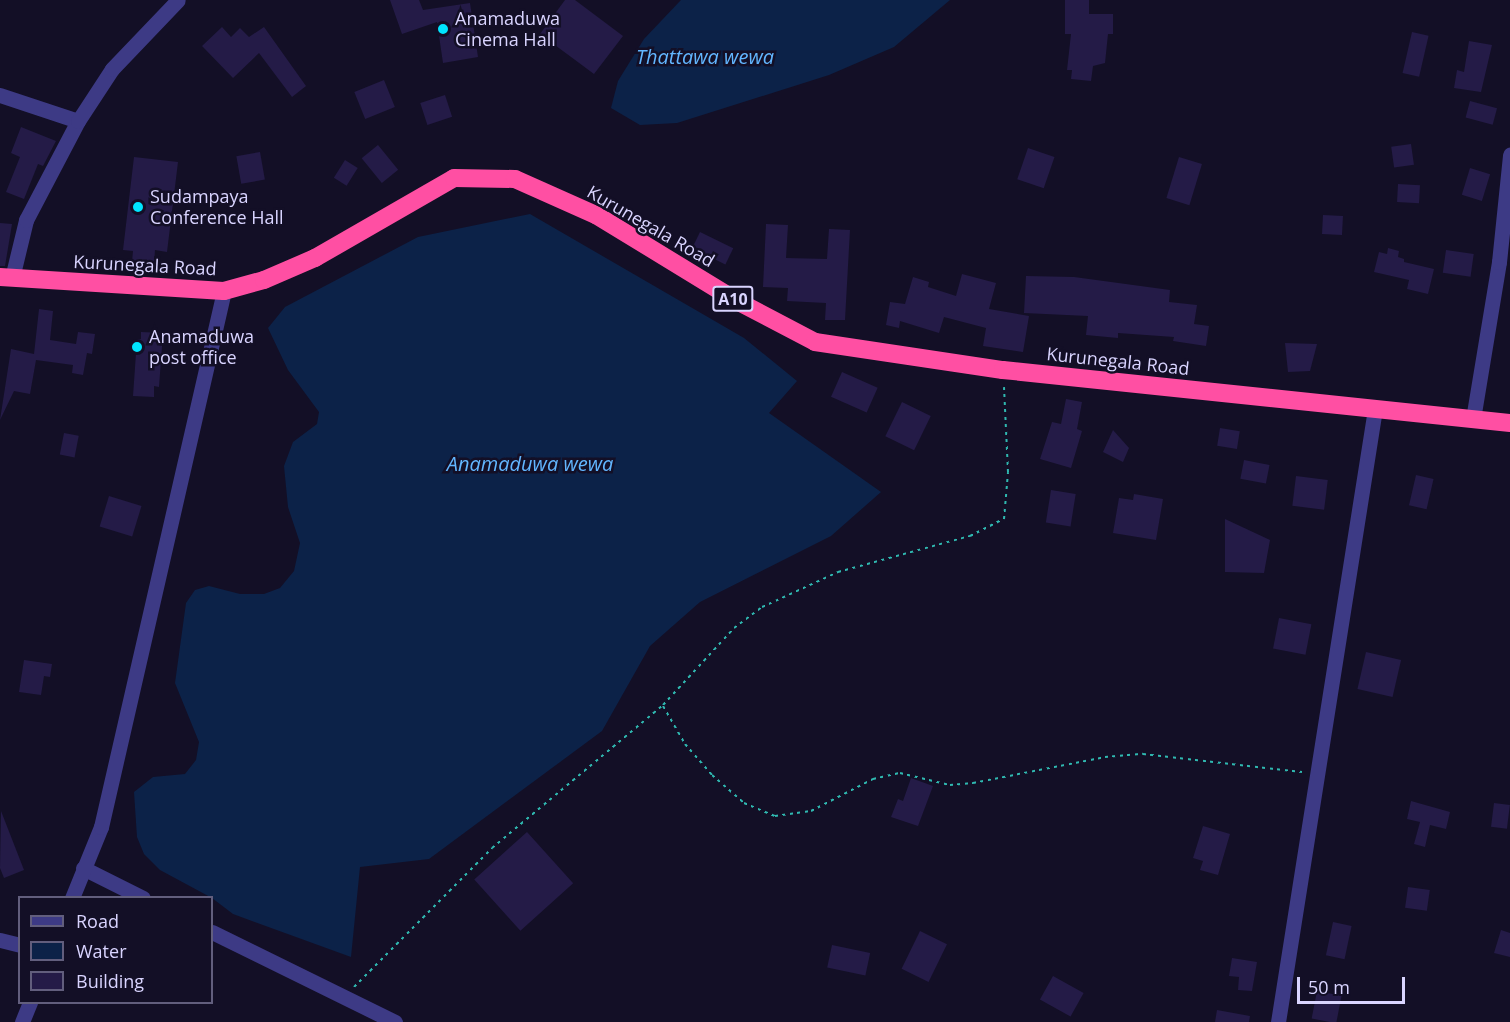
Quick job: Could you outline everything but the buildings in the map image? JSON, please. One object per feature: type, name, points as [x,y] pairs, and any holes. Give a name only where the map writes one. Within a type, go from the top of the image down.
[{"type":"highway","name":"Kurunegala Road","points":[[6,278],[224,291],[264,280],[315,258],[454,178],[515,179],[596,215],[737,301],[815,342],[1003,370],[1510,423]]},
{"type":"street","points":[[6,278],[26,220],[78,121],[112,69],[178,0]]},
{"type":"street","points":[[0,95],[78,121]]},
{"type":"street","points":[[1473,419],[1499,262],[1510,156]]},
{"type":"street","points":[[72,896],[102,827],[224,291]]},
{"type":"street","points":[[1278,1022],[1320,774],[1375,409]]},
{"type":"street","points":[[83,868],[141,896]]},
{"type":"street","points":[[213,932],[395,1022]]},
{"type":"street","points":[[0,940],[18,944]]},
{"type":"street","points":[[22,1022],[29,1004]]},
{"type":"path","points":[[344,997],[492,848],[663,705],[734,628],[762,607],[838,572],[970,536],[1004,519],[1008,472],[1003,370]]},
{"type":"path","points":[[663,705],[685,744],[712,776],[744,803],[775,816],[811,811],[873,780],[900,773],[950,785],[973,783],[1105,757],[1143,754],[1320,774]]},
{"type":"water","name":"Thattawa wewa","points":[[681,0],[950,0],[894,47],[829,75],[677,123],[640,125],[611,108],[618,81],[644,39]]},
{"type":"water","name":"Anamaduwa wewa","points":[[530,214],[744,338],[797,381],[769,413],[881,492],[831,536],[700,602],[650,646],[602,731],[429,859],[360,867],[351,957],[233,914],[213,899],[213,896],[208,896],[160,870],[144,854],[137,837],[134,792],[153,777],[185,774],[196,760],[199,742],[175,683],[186,603],[195,590],[209,586],[240,594],[264,594],[280,588],[294,571],[300,543],[288,507],[284,466],[293,442],[317,424],[319,412],[288,370],[268,328],[285,307],[418,237]]},
{"type":"place","name":"Anamaduwa Cinema Hall","points":[[443,29]]},
{"type":"place","name":"Sudampaya Conference Hall","points":[[138,207]]},
{"type":"place","name":"Anamaduwa post office","points":[[137,347]]}]
